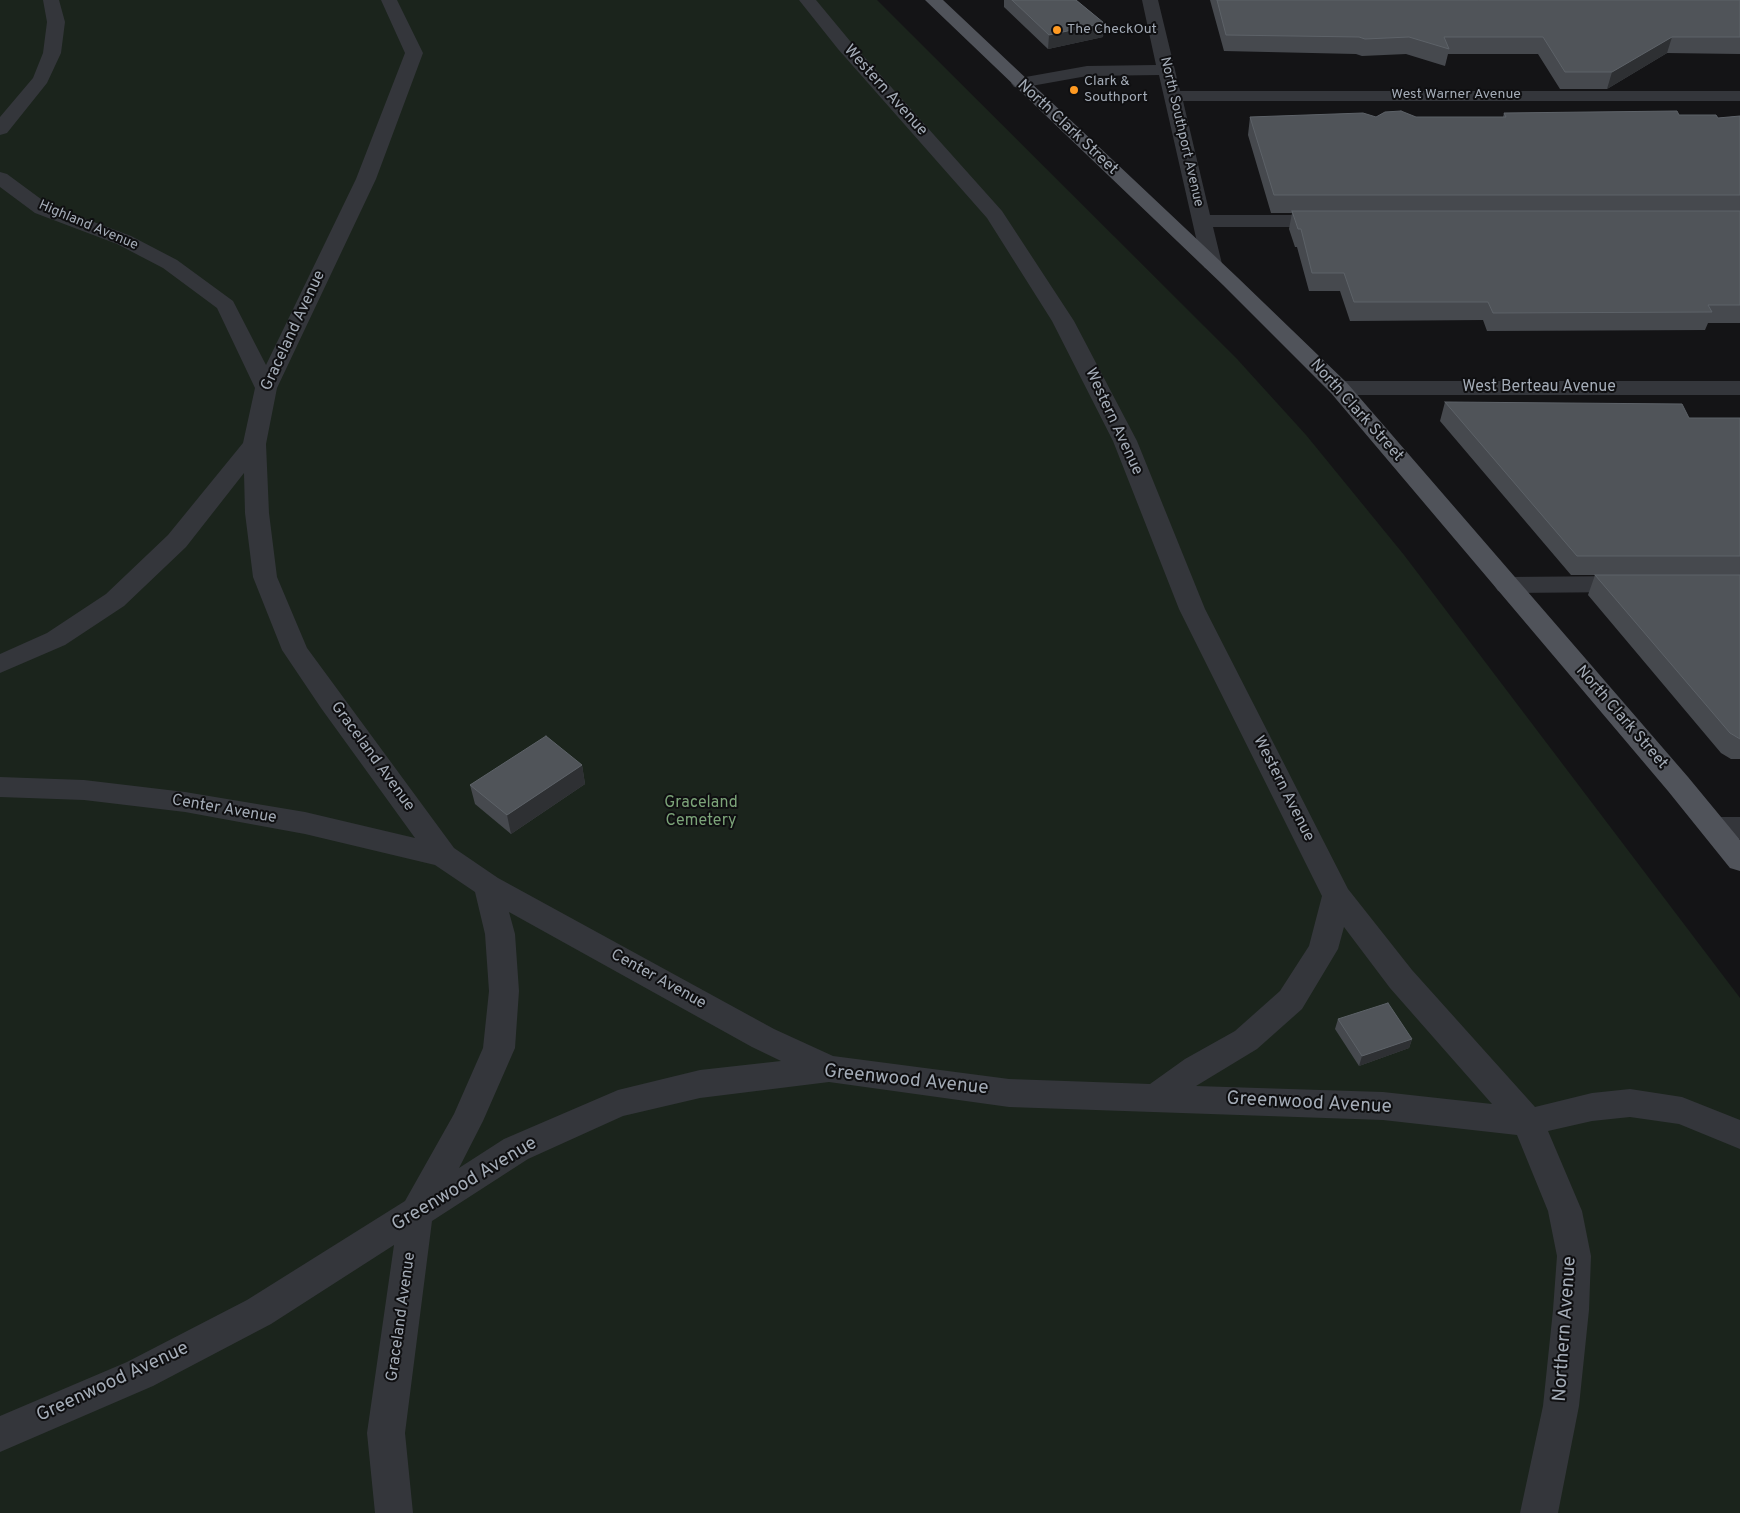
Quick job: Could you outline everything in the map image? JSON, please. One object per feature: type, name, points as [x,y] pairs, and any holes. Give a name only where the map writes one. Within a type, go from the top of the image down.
[{"type":"main road","name":"North Clark Street","points":[[933,0],[1212,264],[1338,388],[1507,584],[1728,828],[1740,860]]},
{"type":"street","points":[[0,129],[41,79],[52,54],[56,22],[51,0]]},
{"type":"street","name":"Graceland Avenue","points":[[389,0],[414,53],[366,179],[266,388],[254,444],[257,513],[265,577],[296,650],[444,856],[488,886],[500,934],[503,981],[499,1048],[467,1121],[416,1213],[386,1433],[394,1513]]},
{"type":"street","name":"Western Avenue","points":[[807,0],[844,46],[995,215],[1063,321],[1125,441],[1192,609],[1337,896],[1401,979],[1528,1122]]},
{"type":"street","name":"North Southport Avenue","points":[[1150,0],[1212,264]]},
{"type":"street","points":[[1020,83],[1087,71],[1166,70]]},
{"type":"street","name":"West Warner Avenue","points":[[1172,96],[1740,96]]},
{"type":"street","name":"Highland Avenue","points":[[0,178],[42,209],[124,240],[170,264],[226,305],[266,388]]},
{"type":"street","points":[[1202,221],[1344,221]]},
{"type":"street","name":"West Berteau Avenue","points":[[1338,388],[1740,388]]},
{"type":"street","points":[[0,664],[56,640],[115,600],[177,541],[254,444]]},
{"type":"street","points":[[1507,584],[1650,584]]},
{"type":"street","name":"Center Avenue","points":[[0,787],[84,790],[184,802],[305,824],[444,856]]},
{"type":"street","name":"Center Avenue","points":[[488,886],[763,1038],[829,1069]]},
{"type":"street","points":[[1157,1097],[1196,1068],[1246,1040],[1291,1000],[1323,949],[1337,896]]},
{"type":"street","name":"Greenwood Avenue","points":[[0,1434],[140,1374],[259,1312],[516,1149],[618,1104],[700,1084],[829,1069],[1009,1093],[1383,1106],[1528,1122],[1592,1107],[1630,1104],[1682,1111],[1740,1135]]},
{"type":"street","name":"Northern Avenue","points":[[1528,1122],[1564,1211],[1574,1256],[1572,1310],[1561,1406],[1539,1513]]},
{"type":"green space","name":"Graceland Cemetery","points":[[0,0],[877,0],[1237,359],[1306,435],[1404,555],[1740,998],[1740,1513],[0,1513]]},
{"type":"building","points":[[1012,0],[1076,0],[1104,23],[1049,35]]},
{"type":"building","points":[[1217,0],[1740,0],[1740,37],[1672,37],[1612,72],[1565,72],[1543,37],[1444,37],[1449,49],[1409,37],[1365,39],[1359,37],[1226,35]]},
{"type":"building","points":[[1401,111],[1416,117],[1506,117],[1504,113],[1677,111],[1679,115],[1716,115],[1718,118],[1740,116],[1740,195],[1274,195],[1250,117],[1363,113],[1376,117],[1385,112]]},
{"type":"building","points":[[1292,211],[1740,211],[1740,305],[1708,305],[1712,312],[1493,313],[1488,302],[1354,302],[1344,273],[1312,273],[1301,229],[1298,229]]},
{"type":"building","points":[[1445,402],[1682,404],[1689,418],[1740,418],[1740,556],[1577,556]]},
{"type":"building","points":[[1595,575],[1740,575],[1740,739],[1730,733]]},
{"type":"building","points":[[546,736],[582,765],[507,815],[470,785]]},
{"type":"building","points":[[1388,1003],[1412,1039],[1362,1056],[1338,1019]]},
{"type":"place","name":"The CheckOut","points":[[1057,30]]},
{"type":"place","name":"Clark & Southport","points":[[1074,90]]}]
